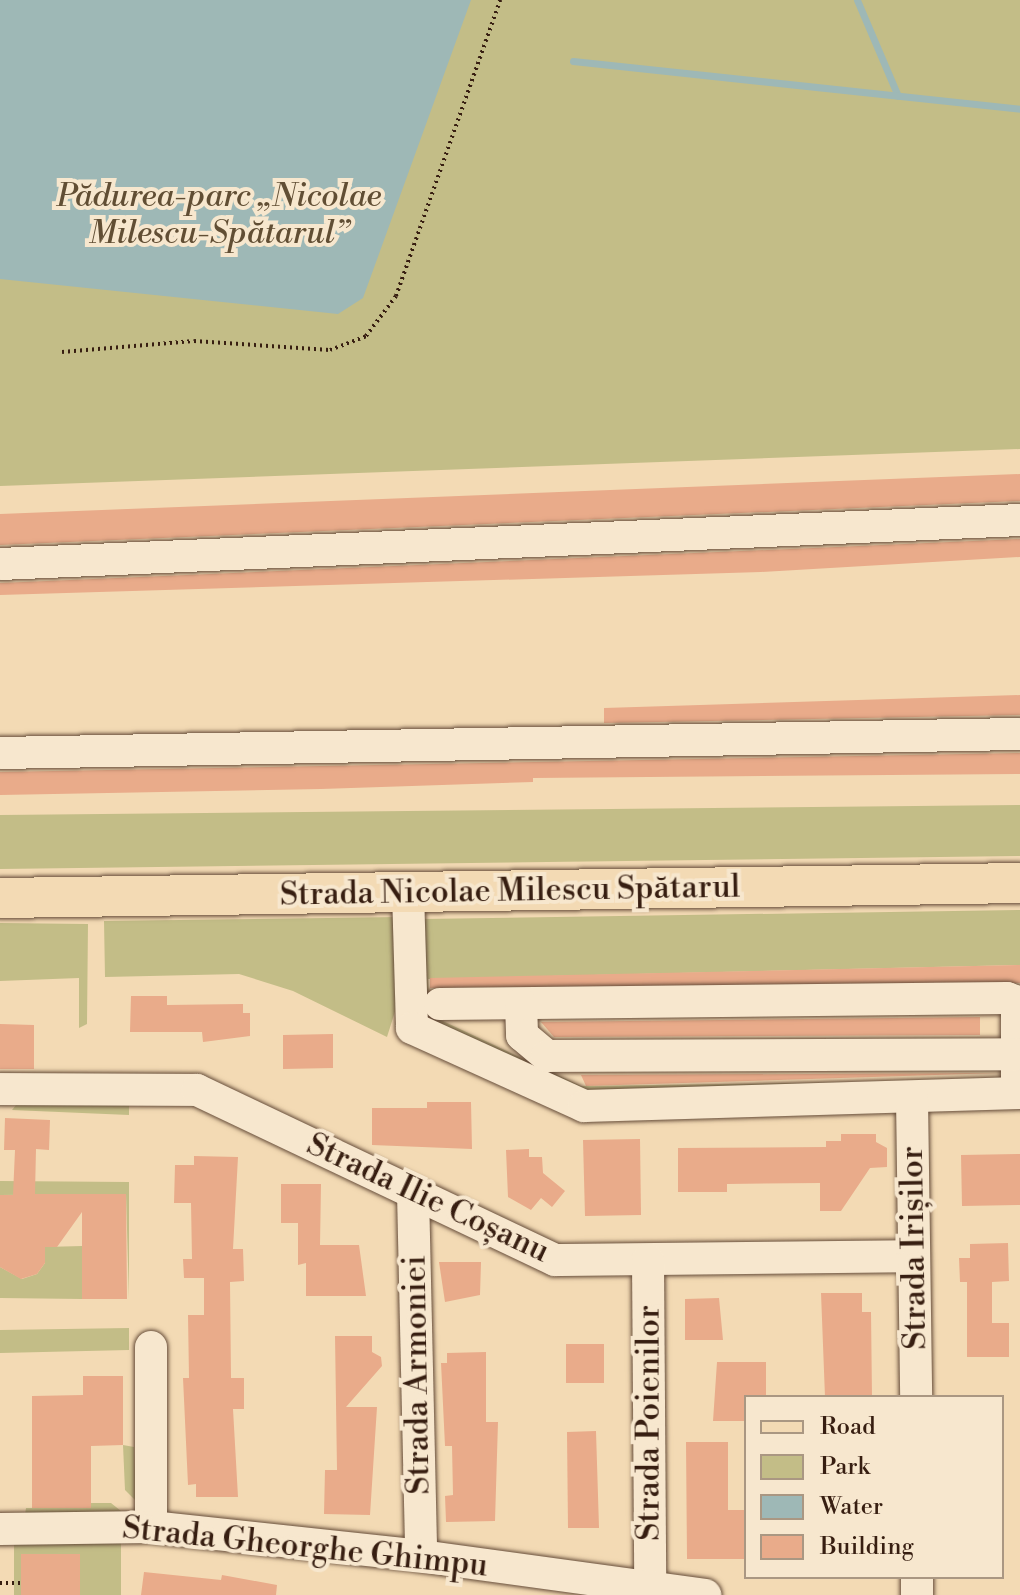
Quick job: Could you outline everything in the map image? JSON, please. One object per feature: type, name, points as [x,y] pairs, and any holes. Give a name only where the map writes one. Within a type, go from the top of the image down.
[{"type":"main road","name":"Strada Nicolae Milescu Spătarul","points":[[0,898],[1020,883]]},
{"type":"street","points":[[0,564],[1020,520]]},
{"type":"street","points":[[0,753],[1020,734]]},
{"type":"street","points":[[408,892],[412,1028],[584,1106],[1019,1093],[1017,1011],[1015,1001],[1007,998],[440,1004]]},
{"type":"street","points":[[521,1004],[522,1035],[547,1056],[1017,1054]]},
{"type":"street","name":"Strada Ilie Coșanu","points":[[0,1089],[197,1090],[555,1260],[914,1256]]},
{"type":"street","name":"Strada Irișilor","points":[[912,1098],[916,1395]]},
{"type":"street","name":"Strada Armoniei","points":[[413,1193],[421,1556]]},
{"type":"street","name":"Strada Poienilor","points":[[648,1260],[650,1587]]},
{"type":"street","points":[[151,1347],[151,1527]]},
{"type":"street","name":"Strada Gheorghe Ghimpu","points":[[0,1529],[151,1527],[421,1556],[705,1595]]},
{"type":"path","points":[[62,352],[194,341],[330,350],[366,336],[396,296],[500,0]]},
{"type":"path","points":[[0,1583],[21,1583]]},
{"type":"green space","name":"Pădurea-parc „Nicolae Milescu-Spătarul”","points":[[0,0],[1020,0],[1020,449],[0,486]]},
{"type":"green space","points":[[1020,805],[1020,856],[0,869],[0,815]]},
{"type":"green space","points":[[1020,910],[1020,965],[428,979],[430,1015],[581,1086],[1005,1080],[589,1094],[426,1019],[421,919]]},
{"type":"green space","points":[[401,917],[398,1002],[387,1037],[293,991],[239,974],[105,977],[104,921]]},
{"type":"green space","points":[[0,923],[88,924],[87,1024],[79,1028],[79,978],[0,981]]},
{"type":"green space","points":[[20,1100],[129,1105],[129,1115],[12,1110]]},
{"type":"green space","points":[[0,1181],[129,1182],[129,1299],[126,1194],[0,1195]]},
{"type":"green space","points":[[82,1246],[82,1299],[0,1298],[0,1267],[22,1279],[37,1274],[45,1263],[45,1247]]},
{"type":"green space","points":[[129,1328],[129,1350],[0,1353],[0,1330]]},
{"type":"green space","points":[[123,1445],[134,1447],[136,1501],[125,1490]]},
{"type":"green space","points":[[91,1503],[111,1503],[126,1515],[25,1515],[26,1508],[91,1508]]},
{"type":"green space","points":[[121,1541],[121,1595],[80,1595],[79,1554],[22,1554],[21,1595],[14,1595],[14,1543]]},
{"type":"water","points":[[0,0],[471,0],[363,298],[338,314],[0,279]]},
{"type":"building","points":[[1020,474],[1020,501],[0,545],[0,514]]},
{"type":"building","points":[[1020,539],[1020,557],[761,572],[0,595],[0,583]]},
{"type":"building","points":[[1020,695],[1020,715],[604,723],[604,708]]},
{"type":"building","points":[[1020,753],[1020,774],[533,778],[533,782],[321,789],[0,795],[0,772]]},
{"type":"building","points":[[1020,965],[1020,983],[430,988],[430,978]]},
{"type":"building","points":[[131,996],[167,996],[167,1005],[243,1004],[243,1013],[250,1013],[250,1036],[203,1042],[202,1032],[130,1032]]},
{"type":"building","points":[[980,1017],[980,1035],[554,1037],[541,1022]]},
{"type":"building","points":[[0,1024],[34,1025],[34,1069],[0,1069]]},
{"type":"building","points":[[333,1034],[333,1068],[283,1069],[283,1035]]},
{"type":"building","points":[[998,1073],[586,1086],[581,1075]]},
{"type":"building","points":[[427,1102],[471,1102],[472,1149],[372,1145],[372,1108],[427,1108]]},
{"type":"building","points":[[5,1118],[50,1120],[49,1150],[36,1149],[35,1194],[126,1194],[127,1299],[82,1299],[82,1212],[57,1247],[45,1247],[45,1263],[37,1274],[21,1279],[0,1267],[0,1195],[13,1195],[15,1150],[4,1150]]},
{"type":"building","points":[[841,1134],[876,1134],[876,1142],[887,1148],[887,1167],[870,1168],[841,1211],[820,1211],[820,1183],[727,1184],[727,1192],[678,1192],[678,1148],[826,1147],[826,1141],[841,1141]]},
{"type":"building","points":[[640,1139],[641,1215],[585,1216],[583,1140]]},
{"type":"building","points":[[529,1149],[529,1157],[542,1157],[543,1173],[565,1191],[552,1207],[541,1198],[531,1210],[508,1197],[506,1150]]},
{"type":"building","points":[[1020,1154],[1020,1205],[962,1206],[961,1155]]},
{"type":"building","points":[[194,1156],[238,1157],[233,1249],[243,1249],[244,1281],[230,1282],[231,1378],[244,1378],[244,1409],[233,1409],[238,1497],[196,1497],[196,1484],[188,1485],[183,1378],[189,1378],[188,1315],[204,1315],[204,1278],[184,1278],[183,1259],[192,1259],[191,1203],[174,1203],[175,1165],[194,1165]]},
{"type":"building","points":[[281,1184],[321,1184],[320,1245],[359,1245],[366,1296],[306,1296],[306,1263],[298,1265],[298,1223],[281,1223]]},
{"type":"building","points":[[1008,1243],[1009,1281],[992,1282],[992,1323],[1009,1323],[1009,1357],[967,1357],[967,1282],[960,1282],[959,1258],[970,1258],[970,1244]]},
{"type":"building","points":[[439,1262],[481,1262],[480,1295],[445,1302]]},
{"type":"building","points":[[821,1293],[862,1293],[862,1312],[871,1312],[872,1395],[825,1395]]},
{"type":"building","points":[[719,1298],[723,1340],[685,1340],[685,1299]]},
{"type":"building","points":[[335,1336],[372,1336],[372,1352],[381,1357],[382,1366],[346,1407],[377,1407],[370,1515],[324,1514],[325,1470],[337,1470]]},
{"type":"building","points":[[566,1344],[604,1344],[604,1383],[566,1383]]},
{"type":"building","points":[[486,1352],[486,1422],[498,1422],[495,1521],[446,1522],[445,1496],[453,1495],[452,1446],[445,1446],[441,1363],[447,1363],[447,1353]]},
{"type":"building","points":[[717,1362],[766,1362],[766,1395],[744,1395],[744,1421],[713,1421]]},
{"type":"building","points":[[83,1376],[123,1376],[123,1445],[91,1446],[91,1508],[32,1508],[32,1396],[83,1395]]},
{"type":"building","points":[[596,1431],[599,1528],[568,1528],[567,1432]]},
{"type":"building","points":[[686,1442],[728,1442],[728,1510],[744,1510],[744,1559],[687,1559]]},
{"type":"building","points":[[21,1554],[80,1554],[80,1595],[21,1595]]},
{"type":"building","points":[[144,1572],[221,1580],[222,1575],[277,1585],[276,1595],[141,1595]]},
{"type":"waterway","points":[[857,0],[898,96]]},
{"type":"waterway","points":[[573,61],[1020,109]]}]
